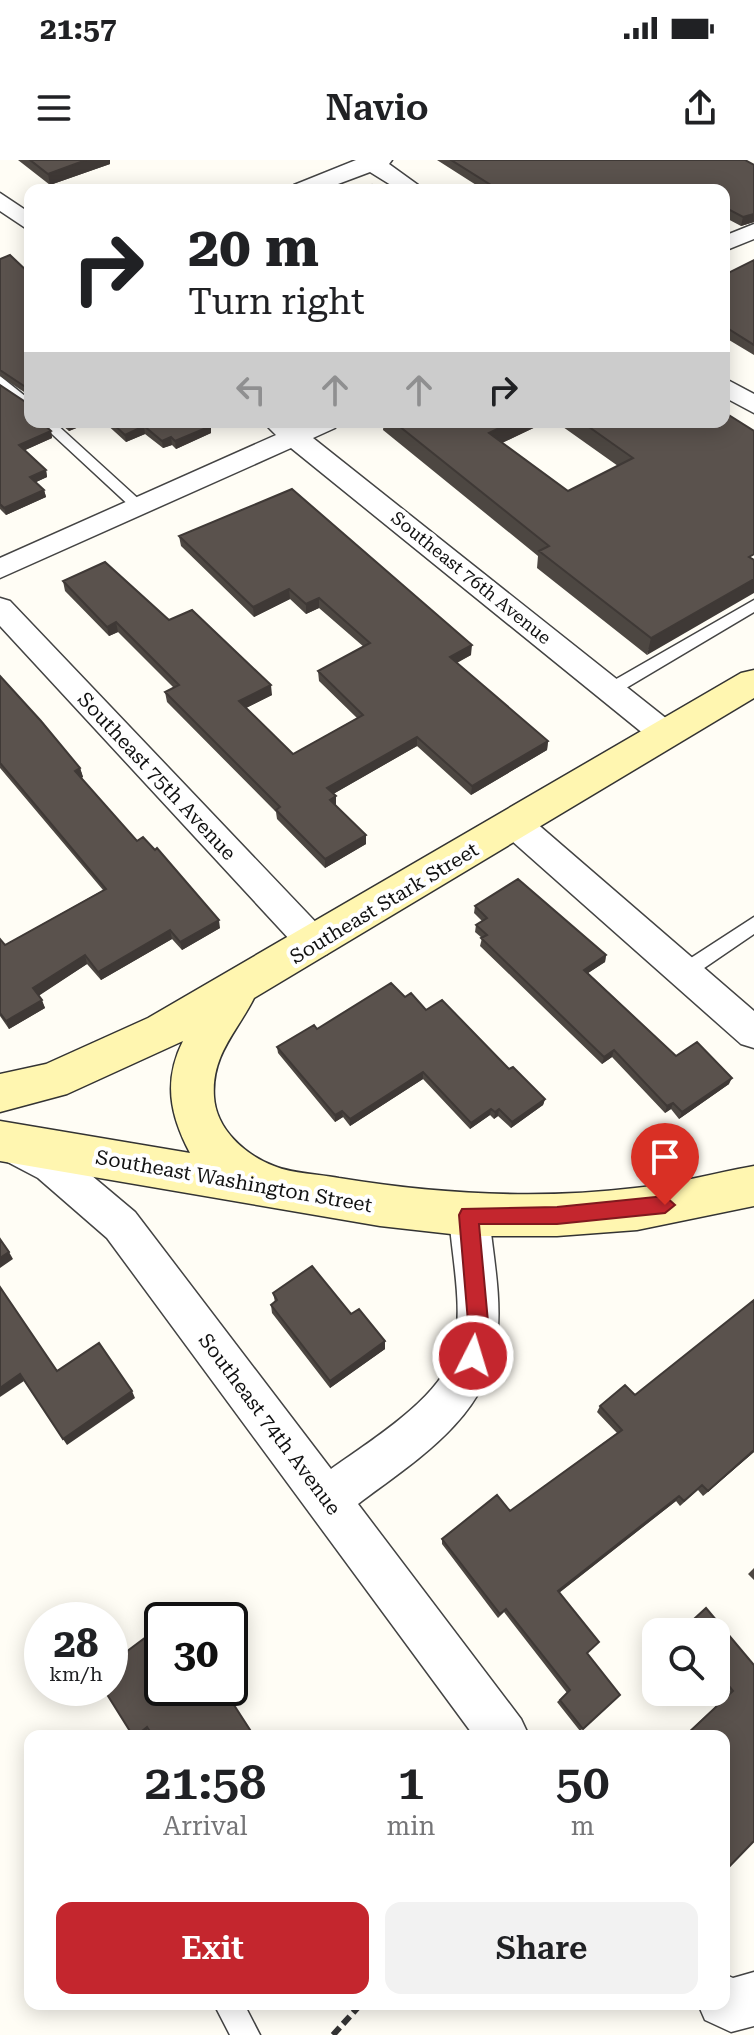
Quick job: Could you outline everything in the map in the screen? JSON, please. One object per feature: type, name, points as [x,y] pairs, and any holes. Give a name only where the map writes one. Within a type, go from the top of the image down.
[{"type":"main road","name":"Southeast Stark Street","points":[[0,1093],[52,1081],[111,1056],[241,988],[754,682]]},
{"type":"main road","points":[[241,988],[217,1015],[199,1047],[190,1073],[190,1099],[197,1123],[211,1147],[236,1171],[271,1187]]},
{"type":"main road","name":"Southeast Washington Street","points":[[4,1142],[271,1187],[469,1215],[557,1215],[637,1209],[754,1186]]},
{"type":"street","points":[[317,184],[374,161],[406,184]]},
{"type":"street","points":[[0,200],[24,219]]},
{"type":"street","points":[[0,226],[24,221]]},
{"type":"street","points":[[730,241],[754,231]]},
{"type":"street","points":[[730,390],[754,405]]},
{"type":"street","points":[[0,569],[138,506],[285,429]]},
{"type":"street","name":"Southeast 76th Avenue","points":[[285,429],[666,735]]},
{"type":"street","name":"Southeast 75th Avenue","points":[[0,608],[315,944]]},
{"type":"street","points":[[515,824],[754,1033]]},
{"type":"street","name":"Southeast 74th Avenue","points":[[4,1142],[52,1166],[121,1225],[500,1730]]},
{"type":"street","points":[[327,1500],[437,1414],[462,1387],[473,1356],[478,1322],[469,1215]]},
{"type":"lane","points":[[0,380],[24,402]]},
{"type":"lane","points":[[53,428],[138,506]]},
{"type":"lane","points":[[610,690],[754,605]]},
{"type":"lane","points":[[684,972],[754,924]]},
{"type":"lane","points":[[231,2010],[246,2035]]},
{"type":"path","points":[[333,2035],[356,2010]]},
{"type":"building","points":[[30,160],[86,160],[48,174]]},
{"type":"building","points":[[451,160],[745,160],[754,165],[754,214],[743,217],[730,210],[730,184],[489,184]]},
{"type":"building","points":[[10,255],[24,268],[24,386],[0,370],[0,259]]},
{"type":"building","points":[[754,260],[754,345],[730,330],[730,272]]},
{"type":"building","points":[[0,385],[24,401],[24,428],[48,428],[51,431],[19,445],[46,470],[30,477],[44,490],[4,508],[0,504]]},
{"type":"building","points":[[730,416],[754,431],[754,554],[749,557],[754,560],[754,579],[651,638],[539,551],[549,546],[402,428],[499,428],[489,433],[568,491],[633,458],[590,428],[730,428]]},
{"type":"building","points":[[117,428],[140,428],[125,435]]},
{"type":"building","points":[[146,428],[206,428],[175,441],[171,437],[162,441]]},
{"type":"building","points":[[292,489],[472,645],[450,657],[548,741],[472,786],[417,737],[327,788],[336,796],[330,800],[366,835],[325,859],[276,810],[280,807],[165,692],[179,685],[116,622],[107,627],[63,581],[105,562],[169,620],[192,610],[271,685],[239,701],[293,754],[363,715],[318,671],[370,643],[319,598],[306,604],[289,589],[253,607],[179,536]]},
{"type":"building","points":[[0,676],[80,768],[75,771],[137,841],[143,837],[155,850],[157,848],[219,920],[180,942],[170,930],[98,972],[85,955],[33,988],[42,1000],[6,1021],[0,1013],[0,939],[5,945],[106,889],[0,763]]},
{"type":"building","points":[[518,879],[606,955],[584,970],[676,1056],[697,1042],[732,1078],[682,1112],[673,1103],[667,1106],[614,1050],[604,1057],[481,938],[487,935],[476,925],[487,918],[475,906]]},
{"type":"building","points":[[391,983],[405,997],[411,993],[426,1010],[442,1000],[509,1069],[513,1067],[545,1099],[512,1122],[499,1109],[495,1112],[491,1109],[471,1123],[423,1072],[350,1119],[342,1111],[335,1115],[277,1047],[314,1025],[317,1029]]},
{"type":"building","points":[[0,1239],[9,1252],[0,1258]]},
{"type":"building","points":[[312,1266],[351,1314],[359,1309],[385,1341],[330,1381],[271,1305],[277,1300],[273,1293]]},
{"type":"building","points":[[0,1287],[57,1371],[99,1343],[132,1391],[63,1439],[20,1374],[0,1388]]},
{"type":"building","points":[[754,1300],[754,1450],[708,1491],[702,1485],[684,1501],[679,1496],[558,1591],[599,1642],[587,1653],[620,1695],[583,1729],[560,1700],[570,1690],[506,1609],[500,1614],[442,1539],[497,1495],[510,1511],[622,1430],[600,1406],[625,1385],[635,1395]]},
{"type":"building","points":[[706,1608],[714,1618],[695,1618]]},
{"type":"building","points":[[730,1636],[754,1665],[754,1841],[730,1866],[730,1730],[691,1730],[717,1706],[730,1706],[733,1691],[730,1687]]},
{"type":"building","points":[[144,1638],[144,1706],[235,1706],[250,1730],[149,1730],[147,1727],[129,1730],[114,1706],[128,1706],[128,1650]]},
{"type":"route","points":[[473,1356],[478,1322],[469,1215],[557,1215],[665,1205]]}]
